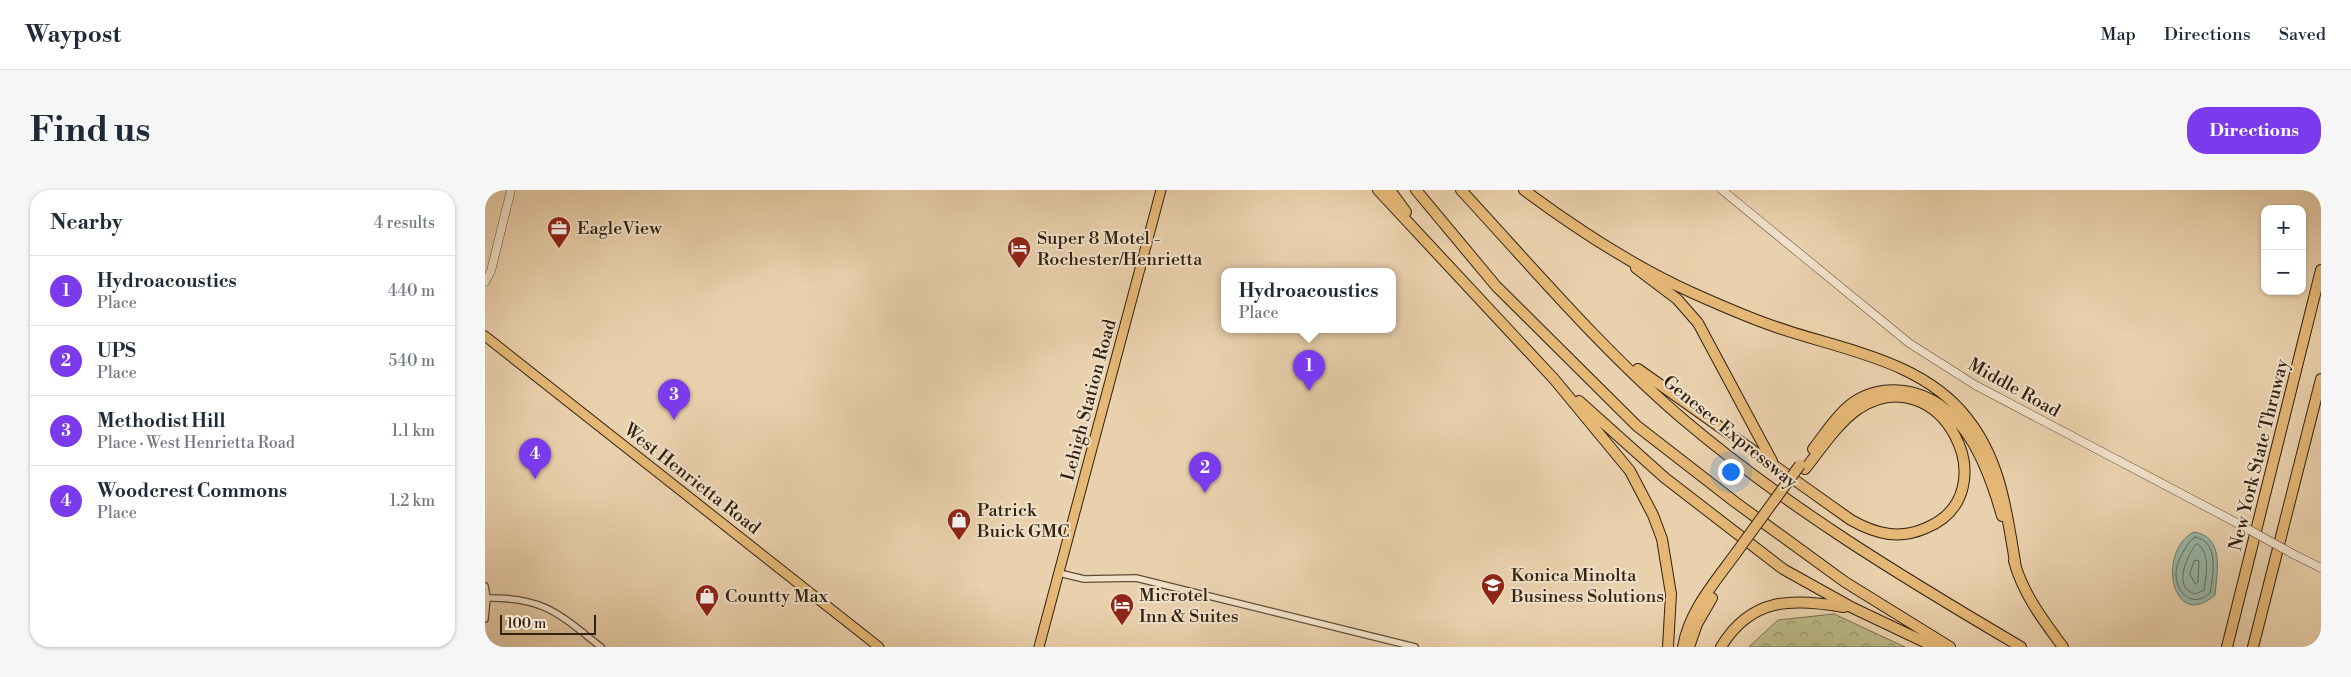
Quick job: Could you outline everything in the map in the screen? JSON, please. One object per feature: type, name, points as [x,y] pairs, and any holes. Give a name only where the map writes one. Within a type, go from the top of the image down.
[{"type":"highway","points":[[1378,190],[1554,379],[1630,471],[1653,515],[1662,540],[1671,594],[1668,647]]},
{"type":"highway","points":[[1390,190],[1433,250]]},
{"type":"highway","points":[[1416,190],[1496,286],[1637,426],[1735,502],[1845,582],[1950,647]]},
{"type":"highway","name":"Genesee Expressway","points":[[1461,190],[1609,349],[1683,419],[1807,515],[1869,556],[2021,647]]},
{"type":"highway","points":[[1524,190],[1578,230],[1610,249],[1711,300],[1775,327],[1883,361],[1928,383],[1967,418],[1992,459],[2004,495],[2016,568]]},
{"type":"highway","points":[[1610,249],[1677,299],[1698,323],[1774,464]]},
{"type":"highway","name":"New York State Thruway","points":[[2227,647],[2321,270]]},
{"type":"highway","points":[[1609,349],[1851,520],[1870,531],[1893,534],[1915,533],[1931,526],[1946,516],[1961,490],[1964,471],[1962,451],[1952,428],[1942,416],[1929,407],[1903,398],[1873,401],[1857,410],[1803,467]]},
{"type":"highway","points":[[1554,379],[1665,478],[1783,569],[1853,608],[1935,647]]},
{"type":"highway","points":[[2253,647],[2321,379]]},
{"type":"highway","points":[[1683,647],[1690,621],[1697,609],[1803,467],[1839,415],[1865,396],[1895,390],[1927,397],[1943,406],[1955,419],[1981,457],[1996,496],[2016,568],[2026,593],[2038,614],[2063,647]]},
{"type":"highway","points":[[1689,647],[1697,624],[1707,605],[1738,555]]},
{"type":"highway","points":[[1721,647],[1739,623],[1759,608],[1765,606],[1788,601],[1821,602],[1853,608]]},
{"type":"main road","name":"Lehigh Station Road","points":[[1039,647],[1161,190]]},
{"type":"main road","name":"West Henrietta Road","points":[[485,336],[879,647]]},
{"type":"street","points":[[485,282],[491,271],[511,190]]},
{"type":"street","name":"Middle Road","points":[[1722,190],[1934,361],[2023,411],[2321,568]]},
{"type":"street","points":[[1059,573],[1084,579],[1136,578],[1415,647]]},
{"type":"street","points":[[485,586],[487,598],[485,619]]},
{"type":"street","points":[[487,598],[518,598],[543,605],[567,620],[601,647]]},
{"type":"green space","points":[[1834,614],[1905,647],[1749,647],[1778,620]]},
{"type":"water","points":[[2194,532],[2204,535],[2215,548],[2217,566],[2215,595],[2200,604],[2188,604],[2179,597],[2174,585],[2173,570],[2175,555],[2182,542]]},
{"type":"place","name":"EagleView","points":[[559,249]]},
{"type":"place","name":"Super 8 Motel - Rochester/Henrietta","points":[[1019,269]]},
{"type":"place","name":"Hydroacoustics","points":[[1309,391]]},
{"type":"place","name":"Methodist Hill","points":[[674,420]]},
{"type":"place","name":"Woodcrest Commons","points":[[535,479]]},
{"type":"place","name":"UPS","points":[[1205,493]]},
{"type":"place","name":"Patrick Buick GMC","points":[[959,541]]},
{"type":"place","name":"Konica Minolta Business Solutions","points":[[1493,606]]},
{"type":"place","name":"Countty Max","points":[[707,617]]},
{"type":"place","name":"Microtel Inn & Suites","points":[[1122,626]]}]
